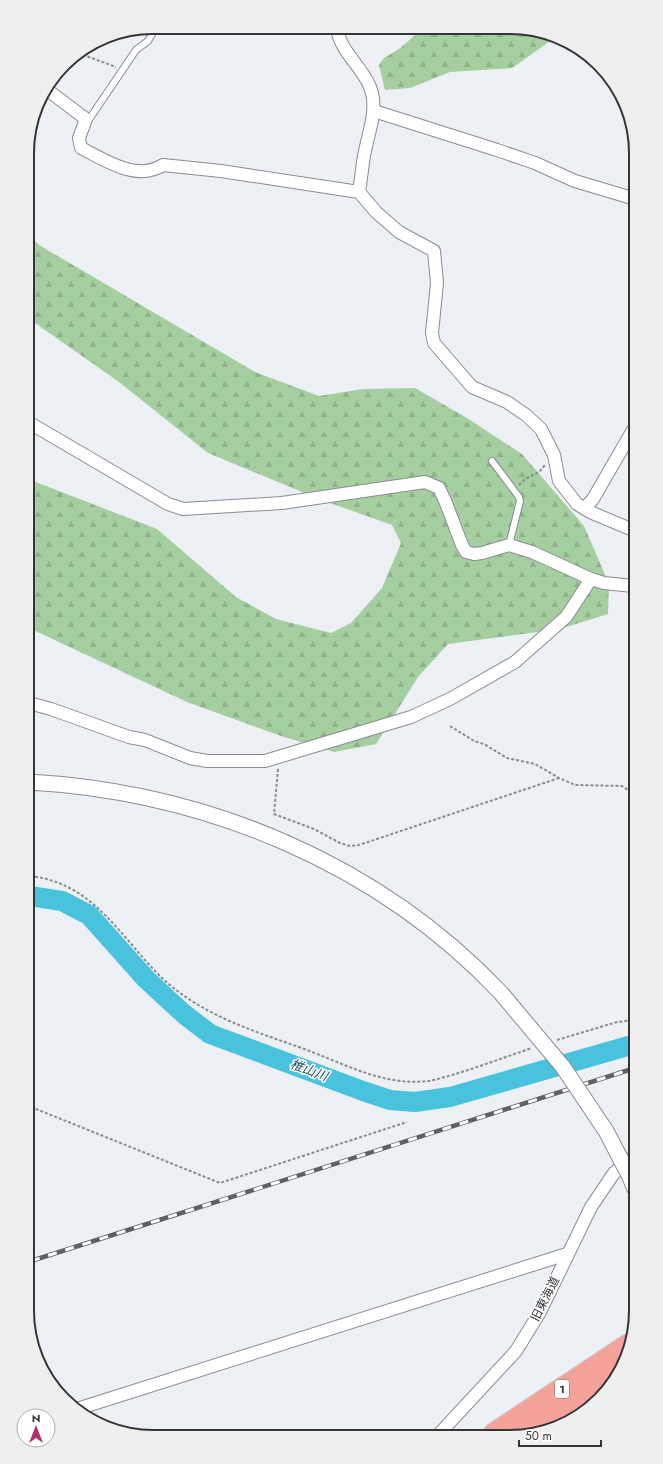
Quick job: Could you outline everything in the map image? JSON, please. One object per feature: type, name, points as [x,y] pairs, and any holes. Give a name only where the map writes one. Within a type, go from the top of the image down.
[{"type":"highway","name":"1","points":[[499,1430],[623,1348]]},
{"type":"highway","name":"1","points":[[533,1428],[607,1379]]},
{"type":"street","points":[[338,34],[345,50],[371,88],[374,111],[364,156],[359,192]]},
{"type":"street","points":[[51,92],[86,119],[79,138],[81,148],[131,171],[157,169],[163,165],[204,169],[359,192],[376,212],[399,232],[434,251],[437,284],[432,334],[434,343],[472,387],[507,402],[526,415],[541,429],[554,455],[559,481],[577,504],[590,512],[629,528]]},
{"type":"street","points":[[374,111],[497,150],[535,163],[575,181],[629,197]]},
{"type":"street","points":[[34,426],[168,504],[183,509],[282,502],[424,482],[439,488],[466,552],[474,554],[482,553],[509,545],[532,552],[591,579],[604,583],[629,586]]},
{"type":"street","points":[[585,508],[593,498],[629,437]]},
{"type":"street","points":[[34,704],[198,760],[265,761],[411,717],[490,678],[515,662],[566,617],[591,579]]},
{"type":"street","points":[[34,782],[108,789],[169,802],[226,818],[302,849],[349,874],[418,920],[474,966],[501,993],[544,1042],[576,1085],[606,1131],[629,1175]]},
{"type":"street","name":"旧東海道","points":[[443,1430],[516,1351],[540,1312],[567,1254],[603,1189],[614,1173],[629,1161]]},
{"type":"street","points":[[84,1407],[567,1254]]},
{"type":"lane","points":[[86,119],[90,118],[136,50],[148,41],[152,34]]},
{"type":"lane","points":[[492,461],[515,491],[520,501],[509,545]]},
{"type":"path","points":[[85,56],[106,62],[122,70]]},
{"type":"path","points":[[515,491],[524,479],[539,472],[545,465],[548,466]]},
{"type":"path","points":[[450,726],[474,741],[484,744],[507,758],[535,764],[559,778],[575,785],[622,786],[629,791]]},
{"type":"path","points":[[278,756],[277,793],[274,814],[314,829],[350,846],[359,845],[559,778]]},
{"type":"path","points":[[34,876],[69,886],[85,897],[116,926],[163,978],[211,1013],[240,1027],[309,1051],[354,1070],[390,1080],[429,1081],[468,1070],[536,1046]]},
{"type":"path","points":[[550,1042],[617,1022],[629,1021]]},
{"type":"path","points":[[34,1108],[220,1184],[407,1122]]},
{"type":"green space","points":[[416,34],[518,34],[550,41],[512,68],[450,72],[410,88],[385,90],[379,65],[384,58],[399,49]]},
{"type":"green space","points":[[34,240],[39,245],[255,372],[319,396],[363,389],[415,388],[467,418],[522,454],[584,526],[609,584],[608,614],[560,629],[448,644],[418,677],[376,744],[334,752],[281,736],[187,702],[34,630],[34,481],[157,529],[236,597],[276,619],[331,633],[351,623],[382,588],[401,543],[392,525],[319,499],[208,453],[119,382],[34,322]]},
{"type":"waterway","name":"椎山川","points":[[34,897],[62,901],[89,915],[146,979],[184,1014],[210,1034],[390,1100],[415,1102],[450,1097],[629,1046]]},
{"type":"railway","points":[[34,1260],[629,1070]]}]
